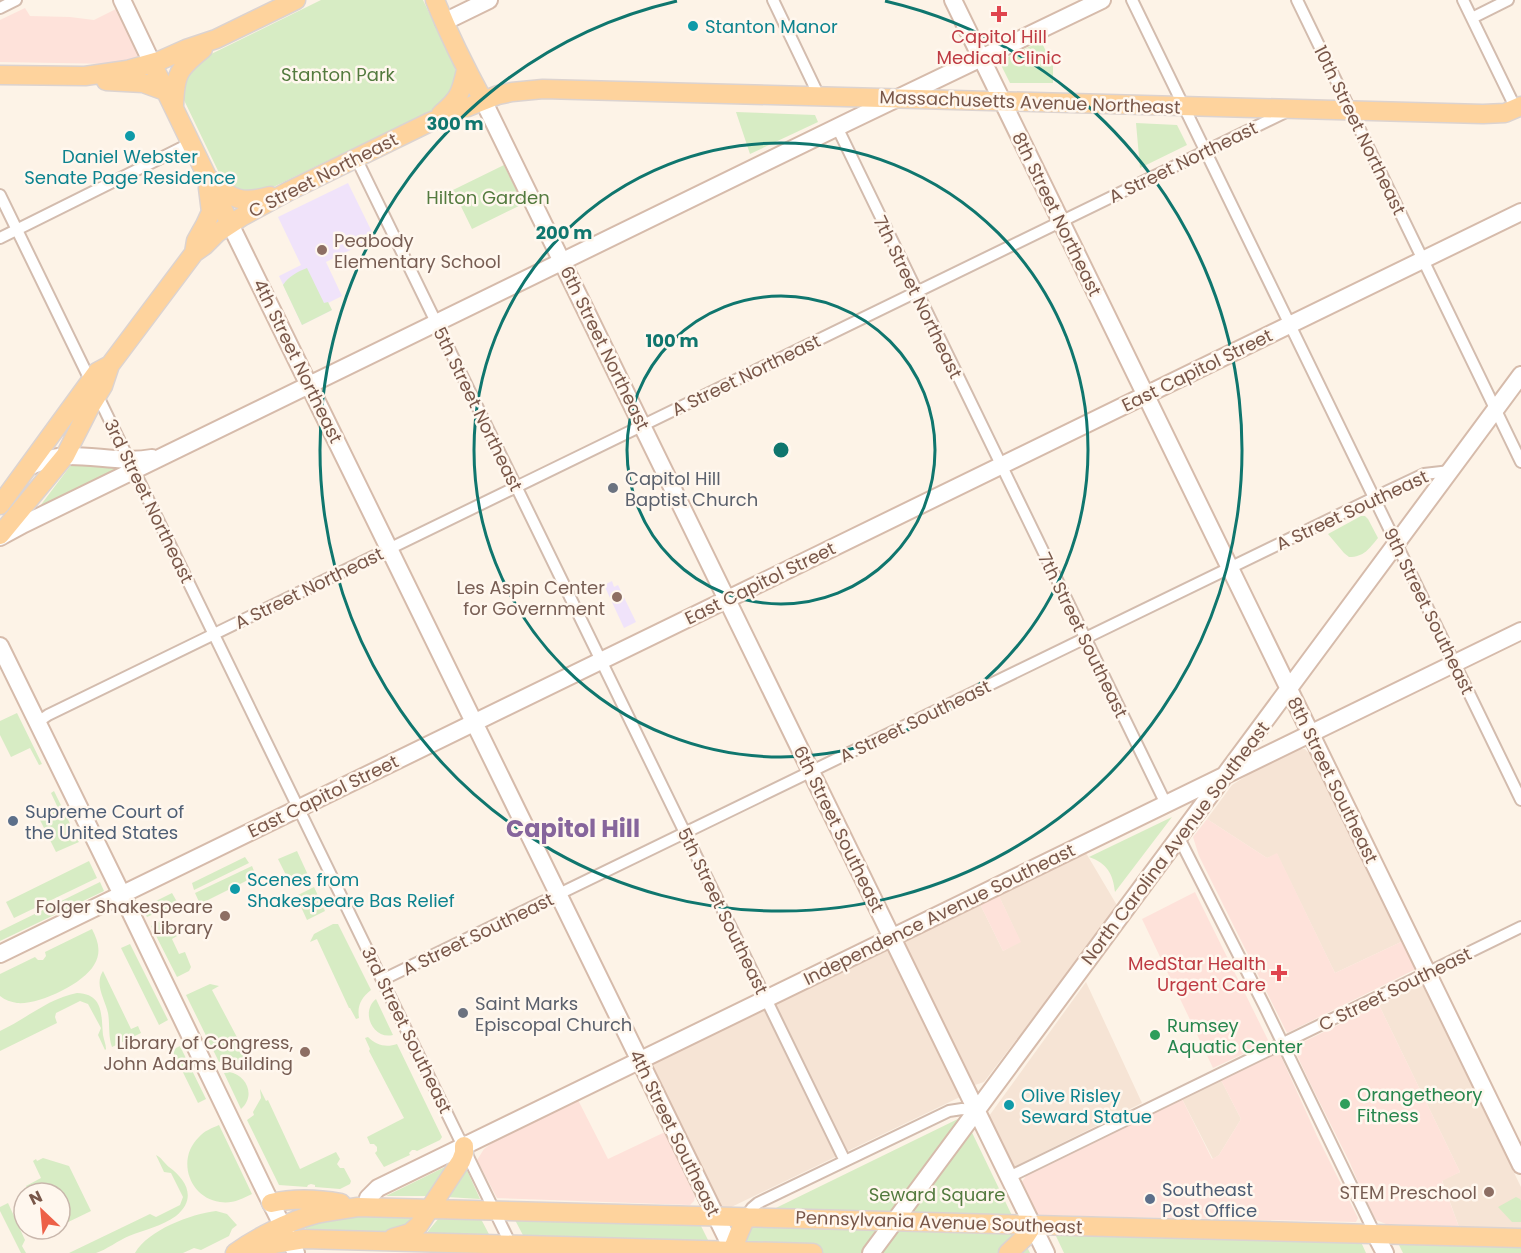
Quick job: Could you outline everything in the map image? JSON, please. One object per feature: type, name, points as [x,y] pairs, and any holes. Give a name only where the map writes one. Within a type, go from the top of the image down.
[{"type":"main road","name":"4th Street Northeast","points":[[122,0],[474,722]]},
{"type":"main road","name":"6th Street Northeast","points":[[435,0],[727,598]]},
{"type":"main road","points":[[444,22],[489,0]]},
{"type":"main road","name":"8th Street Northeast","points":[[953,0],[1145,395]]},
{"type":"main road","points":[[0,536],[132,466],[170,453],[1102,0]]},
{"type":"main road","points":[[0,75],[85,76],[127,70],[216,39],[286,2]]},
{"type":"main road","points":[[174,109],[175,86],[180,70],[191,58],[216,39]]},
{"type":"main road","points":[[85,76],[112,82],[143,83],[165,91]]},
{"type":"main road","points":[[430,122],[449,107],[461,91],[475,85]]},
{"type":"main road","name":"Massachusetts Avenue Northeast","points":[[475,85],[505,93],[543,89],[1483,114],[1519,111]]},
{"type":"main road","name":"C Street Northeast","points":[[194,253],[230,224],[289,191],[430,122],[475,85]]},
{"type":"main road","points":[[206,175],[227,194],[241,200],[255,200],[289,191]]},
{"type":"main road","points":[[0,505],[28,467],[94,388],[103,386],[110,365],[194,253],[196,241],[211,212],[206,175]]},
{"type":"main road","name":"East Capitol Street","points":[[0,954],[1521,212]]},
{"type":"main road","name":"North Carolina Avenue Southeast","points":[[871,1253],[1521,375]]},
{"type":"main road","points":[[0,536],[65,456],[94,388]]},
{"type":"main road","name":"8th Street Southeast","points":[[1145,395],[1521,1165]]},
{"type":"main road","points":[[28,467],[51,458],[65,456],[132,466]]},
{"type":"main road","name":"6th Street Southeast","points":[[727,598],[1046,1253]]},
{"type":"main road","name":"Independence Avenue Southeast","points":[[362,1207],[378,1188],[1521,631]]},
{"type":"main road","points":[[0,646],[290,1240]]},
{"type":"main road","name":"4th Street Southeast","points":[[474,722],[733,1252]]},
{"type":"main road","points":[[370,1241],[402,1236],[410,1233],[419,1225],[461,1161],[464,1146]]},
{"type":"main road","points":[[271,1203],[286,1200],[329,1201],[362,1207]]},
{"type":"main road","points":[[235,1253],[247,1244],[290,1240],[313,1215],[362,1207]]},
{"type":"main road","name":"Pennsylvania Avenue Southeast","points":[[362,1207],[1521,1238]]},
{"type":"main road","points":[[733,1252],[746,1217]]},
{"type":"main road","points":[[1008,1253],[1025,1237],[1033,1225]]},
{"type":"main road","points":[[1375,1234],[1384,1253]]},
{"type":"main road","name":"Pennsylvania Avenue Southeast","points":[[252,1253],[290,1240],[304,1239],[513,1249],[813,1253]]},
{"type":"street","points":[[0,8],[16,0]]},
{"type":"street","points":[[773,0],[819,96]]},
{"type":"street","name":"9th Street Southeast","points":[[1132,0],[1521,800]]},
{"type":"street","name":"10th Street Northeast","points":[[1297,0],[1521,462]]},
{"type":"street","points":[[1463,0],[1519,111]]},
{"type":"street","points":[[1472,18],[1508,0]]},
{"type":"street","name":"A Street Northeast","points":[[38,722],[214,634],[1293,109]]},
{"type":"street","name":"7th Street Northeast","points":[[837,127],[1000,466]]},
{"type":"street","points":[[0,238],[191,143]]},
{"type":"street","name":"5th Street Northeast","points":[[356,158],[600,661]]},
{"type":"street","name":"3rd Street Northeast","points":[[0,195],[298,807]]},
{"type":"street","name":"7th Street Southeast","points":[[1000,466],[1166,804]]},
{"type":"street","name":"A Street Southeast","points":[[382,980],[1424,474],[1450,471]]},
{"type":"street","name":"5th Street Southeast","points":[[600,661],[845,1161]]},
{"type":"street","name":"3rd Street Southeast","points":[[298,807],[513,1249]]},
{"type":"street","points":[[1179,838],[1375,1234]]},
{"type":"street","name":"C Street Southeast","points":[[1009,1177],[1521,927]]},
{"type":"street","points":[[746,1217],[758,1203],[950,1111],[977,1110]]},
{"type":"shaded area","points":[[25,8],[30,16],[94,20],[116,9],[138,55],[136,59],[116,64],[0,62],[0,20]]},
{"type":"shaded area","name":"Peabody Elementary School","points":[[348,183],[375,238],[326,262],[342,296],[328,303],[332,310],[302,325],[279,276],[301,265],[278,217]]},
{"type":"shaded area","name":"Les Aspin Center for Government","points":[[612,581],[614,587],[618,585],[636,622],[624,628],[604,585]]},
{"type":"shaded area","points":[[1297,749],[1305,749],[1310,754],[1403,941],[1335,973],[1277,854],[1267,858],[1207,819],[1232,785],[1257,769]]},
{"type":"shaded area","points":[[1207,819],[1267,858],[1277,853],[1335,973],[1403,941],[1416,969],[1287,1033],[1199,856],[1193,837]]},
{"type":"shaded area","points":[[1086,853],[1118,907],[984,1082],[975,1085],[903,941],[980,904],[1003,951],[1020,941],[998,894]]},
{"type":"shaded area","points":[[1195,892],[1269,1042],[1213,1068],[1142,919]]},
{"type":"shaded area","points":[[998,894],[1021,942],[1003,951],[980,904]]},
{"type":"shaded area","points":[[890,947],[960,1097],[721,1212],[649,1065]]},
{"type":"shaded area","points":[[1086,982],[1142,1103],[1014,1167],[989,1116]]},
{"type":"shaded area","points":[[1422,984],[1521,1187],[1521,1228],[1459,1227],[1442,1180],[1460,1172],[1379,1005]]},
{"type":"shaded area","points":[[1379,1005],[1460,1172],[1442,1181],[1459,1227],[1386,1224],[1376,1220],[1293,1047]]},
{"type":"shaded area","points":[[1279,1052],[1358,1218],[1356,1222],[1038,1215],[1021,1183],[1029,1172],[1182,1099],[1212,1159],[1219,1155],[1241,1119],[1221,1080]]},
{"type":"shaded area","points":[[1221,1080],[1241,1119],[1219,1155],[1213,1159],[1182,1099]]},
{"type":"shaded area","points":[[578,1100],[608,1159],[665,1132],[695,1197],[694,1201],[690,1205],[497,1198],[477,1160],[484,1149],[499,1138]]},
{"type":"green space","name":"Stanton Park","points":[[321,0],[423,0],[454,64],[453,86],[441,106],[263,192],[237,193],[222,179],[183,98],[182,87],[197,61]]},
{"type":"green space","points":[[1041,41],[1053,66],[1053,83],[1010,83],[1001,65],[1002,60]]},
{"type":"green space","points":[[736,112],[815,115],[818,122],[750,154]]},
{"type":"green space","points":[[1136,123],[1177,125],[1187,145],[1140,168]]},
{"type":"green space","name":"Hilton Garden","points":[[504,165],[523,204],[472,229],[453,190]]},
{"type":"green space","points":[[307,268],[324,303],[328,302],[332,310],[302,325],[283,285],[288,279]]},
{"type":"green space","points":[[71,465],[119,467],[119,472],[40,506]]},
{"type":"green space","points":[[1361,516],[1368,519],[1378,538],[1362,554],[1349,557],[1328,534]]},
{"type":"green space","points":[[17,713],[42,764],[39,765],[30,748],[11,757],[0,735],[0,721]]},
{"type":"green space","points":[[54,791],[79,842],[56,852],[39,818],[58,808],[51,793]]},
{"type":"green space","points":[[1172,817],[1115,892],[1108,870],[1100,862],[1089,857]]},
{"type":"green space","points":[[297,851],[308,875],[290,883],[278,859]]},
{"type":"green space","points":[[245,857],[249,863],[194,890],[192,883]]},
{"type":"green space","points":[[89,861],[97,878],[14,918],[6,902]]},
{"type":"green space","points":[[252,866],[256,876],[200,904],[195,893]]},
{"type":"green space","points":[[100,882],[104,891],[0,941],[0,931]]},
{"type":"green space","points":[[314,887],[325,911],[307,920],[296,896]]},
{"type":"green space","points":[[172,893],[180,907],[172,911],[163,910],[147,917],[144,907]]},
{"type":"green space","points":[[160,921],[168,922],[177,936],[172,939],[179,954],[185,952],[191,967],[189,971],[177,977],[151,926]]},
{"type":"green space","points":[[333,924],[338,924],[371,990],[360,1002],[359,1018],[356,1019],[317,939],[310,942],[314,934]]},
{"type":"green space","points":[[92,929],[97,942],[98,956],[88,972],[71,986],[48,997],[26,1003],[8,1001],[0,996],[0,974],[35,957],[43,960],[46,956],[45,952]]},
{"type":"green space","points":[[130,944],[168,1020],[159,1025],[121,948]]},
{"type":"green space","points":[[103,971],[131,1029],[138,1026],[141,1033],[112,1047],[108,1013],[100,987]]},
{"type":"green space","points":[[210,984],[219,986],[212,990],[248,1058],[246,1059],[252,1071],[245,1065],[228,1060],[219,1062],[186,995]]},
{"type":"green space","points":[[77,993],[86,994],[97,1001],[101,1013],[105,1050],[98,1035],[101,1028],[88,1004],[80,1001],[56,1013],[57,1023],[0,1051],[0,1031],[57,999]]},
{"type":"green space","points":[[376,999],[393,1035],[380,1033],[371,1024],[369,1011]]},
{"type":"green space","points":[[368,1037],[381,1045],[397,1044],[442,1137],[417,1151],[412,1150],[410,1155],[384,1167],[375,1153],[377,1147],[370,1144],[367,1137],[404,1118],[369,1051],[365,1038]]},
{"type":"green space","points":[[180,1046],[206,1099],[198,1103],[172,1050]]},
{"type":"green space","points":[[229,1072],[241,1077],[249,1092],[246,1104],[241,1109],[224,1073]]},
{"type":"green space","points":[[260,1089],[266,1101],[268,1100],[300,1169],[336,1152],[340,1159],[337,1164],[340,1168],[344,1168],[351,1181],[350,1184],[340,1189],[315,1187],[311,1184],[307,1187],[279,1185],[247,1120],[254,1115],[253,1112],[261,1098]]},
{"type":"green space","name":"Seward Square","points":[[964,1116],[1030,1253],[745,1253],[733,1229]]},
{"type":"green space","points":[[219,1125],[252,1194],[229,1202],[209,1199],[200,1193],[189,1176],[187,1166],[192,1146],[199,1137]]},
{"type":"green space","points":[[156,1155],[185,1184],[188,1196],[182,1210],[165,1222],[129,1236],[100,1252],[69,1253],[150,1214],[156,1217],[180,1205],[183,1197],[171,1173],[164,1172]]},
{"type":"green space","points":[[43,1158],[69,1166],[91,1211],[72,1220],[72,1181],[35,1181],[41,1178],[33,1161],[36,1159],[37,1161]]},
{"type":"green space","points":[[459,1160],[431,1196],[386,1196]]},
{"type":"green space","points":[[466,1168],[480,1199],[447,1197]]},
{"type":"green space","points":[[1516,1197],[1521,1201],[1521,1222],[1512,1222],[1498,1207]]},
{"type":"green space","points":[[8,1203],[12,1212],[12,1235],[0,1211],[0,1207]]},
{"type":"green space","points":[[216,1211],[227,1214],[237,1225],[229,1236],[201,1250],[194,1248],[183,1253],[135,1253],[150,1237],[171,1224]]},
{"type":"green space","points":[[338,1215],[416,1217],[407,1227],[392,1232],[306,1230],[304,1223]]},
{"type":"green space","points":[[439,1218],[481,1219],[491,1238],[424,1236]]},
{"type":"green space","points":[[515,1220],[700,1224],[710,1244],[525,1239]]},
{"type":"green space","points":[[1055,1234],[1361,1242],[1366,1253],[1064,1253]]},
{"type":"green space","points":[[15,1241],[24,1241],[22,1246],[26,1253],[21,1253]]},
{"type":"green space","points":[[1398,1243],[1521,1246],[1521,1253],[1403,1253]]},
{"type":"place","name":"Capitol Hill Medical Clinic","points":[[999,14]]},
{"type":"place","name":"Stanton Manor","points":[[693,26]]},
{"type":"place","name":"Daniel Webster Senate Page Residence","points":[[130,136]]},
{"type":"place","name":"Peabody Elementary School","points":[[322,250]]},
{"type":"place","name":"Capitol Hill Baptist Church","points":[[613,488]]},
{"type":"place","name":"Les Aspin Center for Government","points":[[617,597]]},
{"type":"place","name":"Supreme Court of the United States","points":[[13,821]]},
{"type":"place","name":"Scenes from Shakespeare Bas Relief","points":[[235,889]]},
{"type":"place","name":"Folger Shakespeare Library","points":[[225,916]]},
{"type":"place","name":"MedStar Health Urgent Care","points":[[1279,973]]},
{"type":"place","name":"Saint Marks Episcopal Church","points":[[463,1013]]},
{"type":"place","name":"Rumsey Aquatic Center","points":[[1155,1035]]},
{"type":"place","name":"Library of Congress, John Adams Building","points":[[305,1052]]},
{"type":"place","name":"Orangetheory Fitness","points":[[1345,1104]]},
{"type":"place","name":"Olive Risley Seward Statue","points":[[1009,1105]]},
{"type":"place","name":"STEM Preschool","points":[[1489,1192]]},
{"type":"place","name":"Southeast Post Office","points":[[1150,1199]]},
{"type":"district","name":"Capitol Hill","points":[[573,828]]}]
